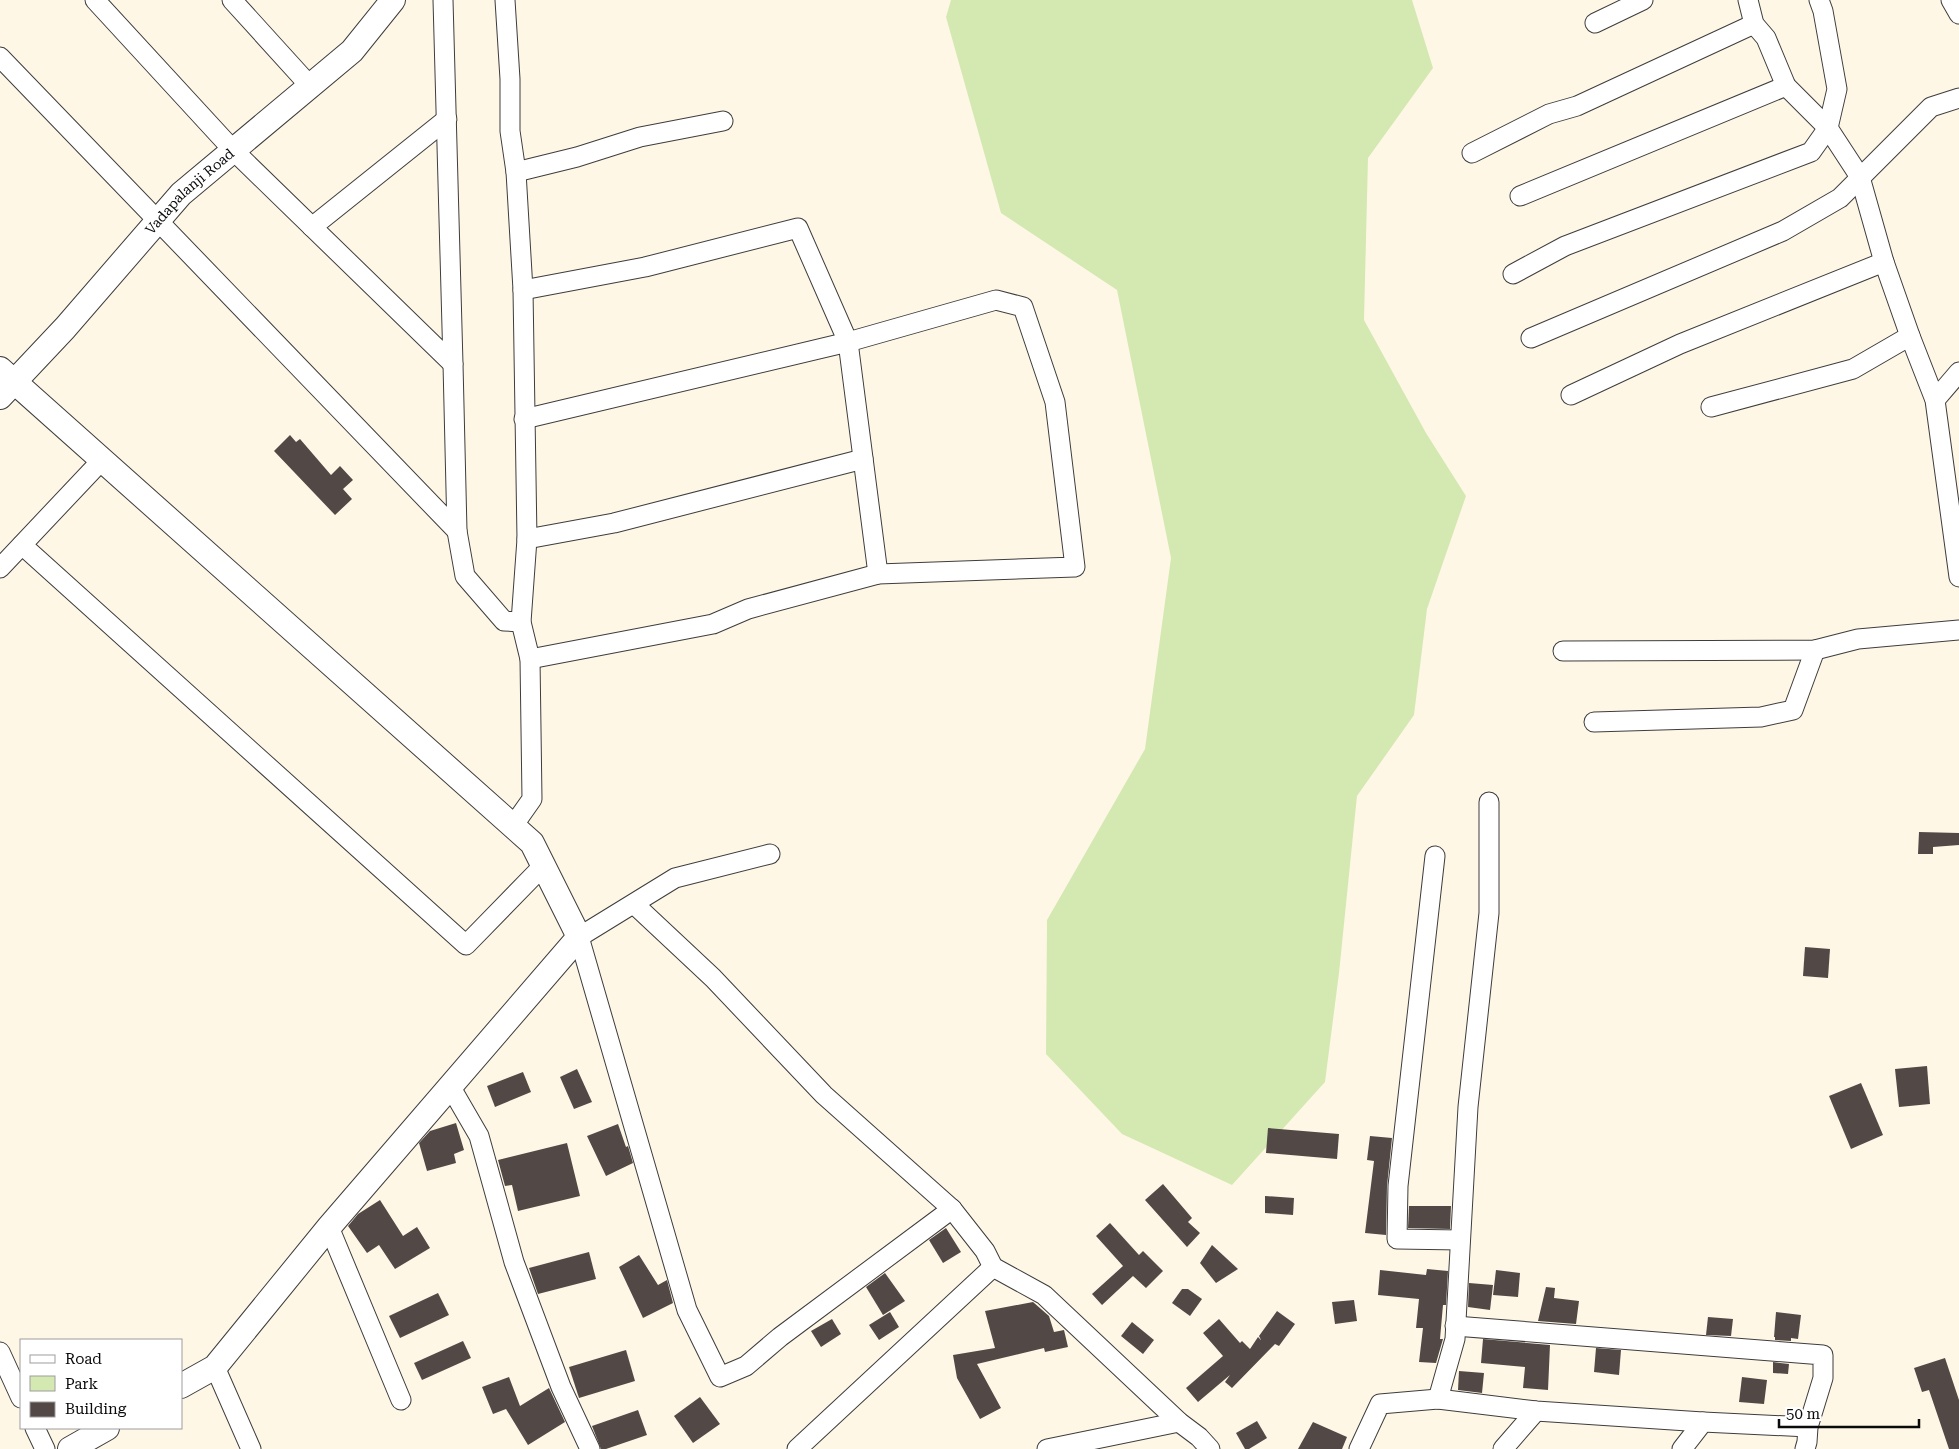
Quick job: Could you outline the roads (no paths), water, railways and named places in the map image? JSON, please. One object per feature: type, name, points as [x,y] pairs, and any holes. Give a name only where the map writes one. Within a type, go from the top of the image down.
[{"type":"street","points":[[95,0],[233,150],[454,364]]},
{"type":"street","points":[[232,0],[310,86]]},
{"type":"street","points":[[443,0],[457,531],[465,576],[504,620],[521,622]]},
{"type":"street","points":[[505,0],[510,78],[510,131],[516,172],[523,290],[527,539],[521,622],[530,659],[532,799],[513,826]]},
{"type":"street","points":[[1595,23],[1643,0]]},
{"type":"street","points":[[1748,0],[1754,24],[1766,38],[1786,86],[1828,128],[1860,177],[1884,262],[1935,400],[1959,577]]},
{"type":"street","points":[[1513,274],[1565,246],[1811,152],[1828,128],[1837,89],[1823,12],[1818,0]]},
{"type":"street","points":[[1951,0],[1959,14]]},
{"type":"street","name":"Vadapalanji Road","points":[[5,383],[65,328],[181,194],[352,51],[384,3]]},
{"type":"street","points":[[1472,154],[1549,114],[1577,106],[1754,24]]},
{"type":"street","points":[[0,57],[457,531]]},
{"type":"street","points":[[1520,196],[1786,86]]},
{"type":"street","points":[[1531,338],[1783,231],[1840,198],[1931,107],[1959,98]]},
{"type":"street","points":[[312,227],[446,119]]},
{"type":"street","points":[[516,172],[577,157],[640,137],[723,121]]},
{"type":"street","points":[[523,290],[644,267],[798,228],[848,342],[878,574]]},
{"type":"street","points":[[1571,395],[1680,344],[1884,262]]},
{"type":"street","points":[[524,418],[848,342],[996,300],[1023,307],[1055,402],[1075,567],[878,574],[748,610],[712,624],[530,659]]},
{"type":"street","points":[[1711,407],[1853,369],[1910,336]]},
{"type":"street","points":[[1935,400],[1959,372]]},
{"type":"street","points":[[5,383],[102,460],[532,844],[580,937],[687,1310],[720,1377],[746,1366],[780,1337],[952,1209]]},
{"type":"street","points":[[527,539],[614,523],[863,459]]},
{"type":"street","points":[[0,568],[102,460]]},
{"type":"street","points":[[22,545],[466,945],[543,866]]},
{"type":"street","points":[[1562,651],[1815,650],[1858,638],[1959,630]]},
{"type":"street","points":[[1594,722],[1761,717],[1793,710],[1815,650]]},
{"type":"street","points":[[1438,1399],[1455,1340],[1468,1107],[1488,913],[1489,802]]},
{"type":"street","points":[[182,1385],[215,1367],[329,1227],[580,937],[676,878],[770,854]]},
{"type":"street","points":[[1435,856],[1398,1186],[1397,1239],[1460,1240]]},
{"type":"street","points":[[634,904],[713,978],[824,1095],[952,1209],[985,1251],[993,1267],[1044,1296],[1210,1449]]},
{"type":"street","points":[[450,1086],[479,1136],[514,1262],[561,1387],[590,1449]]},
{"type":"street","points":[[329,1227],[400,1400]]},
{"type":"street","points":[[797,1449],[993,1267]]},
{"type":"street","points":[[1455,1326],[1824,1355],[1823,1378],[1808,1427],[1808,1442],[1805,1449]]},
{"type":"street","points":[[0,1352],[20,1396]]},
{"type":"street","points":[[215,1367],[251,1449]]},
{"type":"street","points":[[1359,1449],[1380,1404],[1438,1399],[1536,1411],[1808,1427]]},
{"type":"street","points":[[1503,1449],[1536,1411]]},
{"type":"street","points":[[1047,1449],[1179,1422]]},
{"type":"street","points":[[1682,1449],[1703,1422]]},
{"type":"street","points":[[35,1429],[45,1449]]},
{"type":"street","points":[[80,1446],[106,1429]]}]
